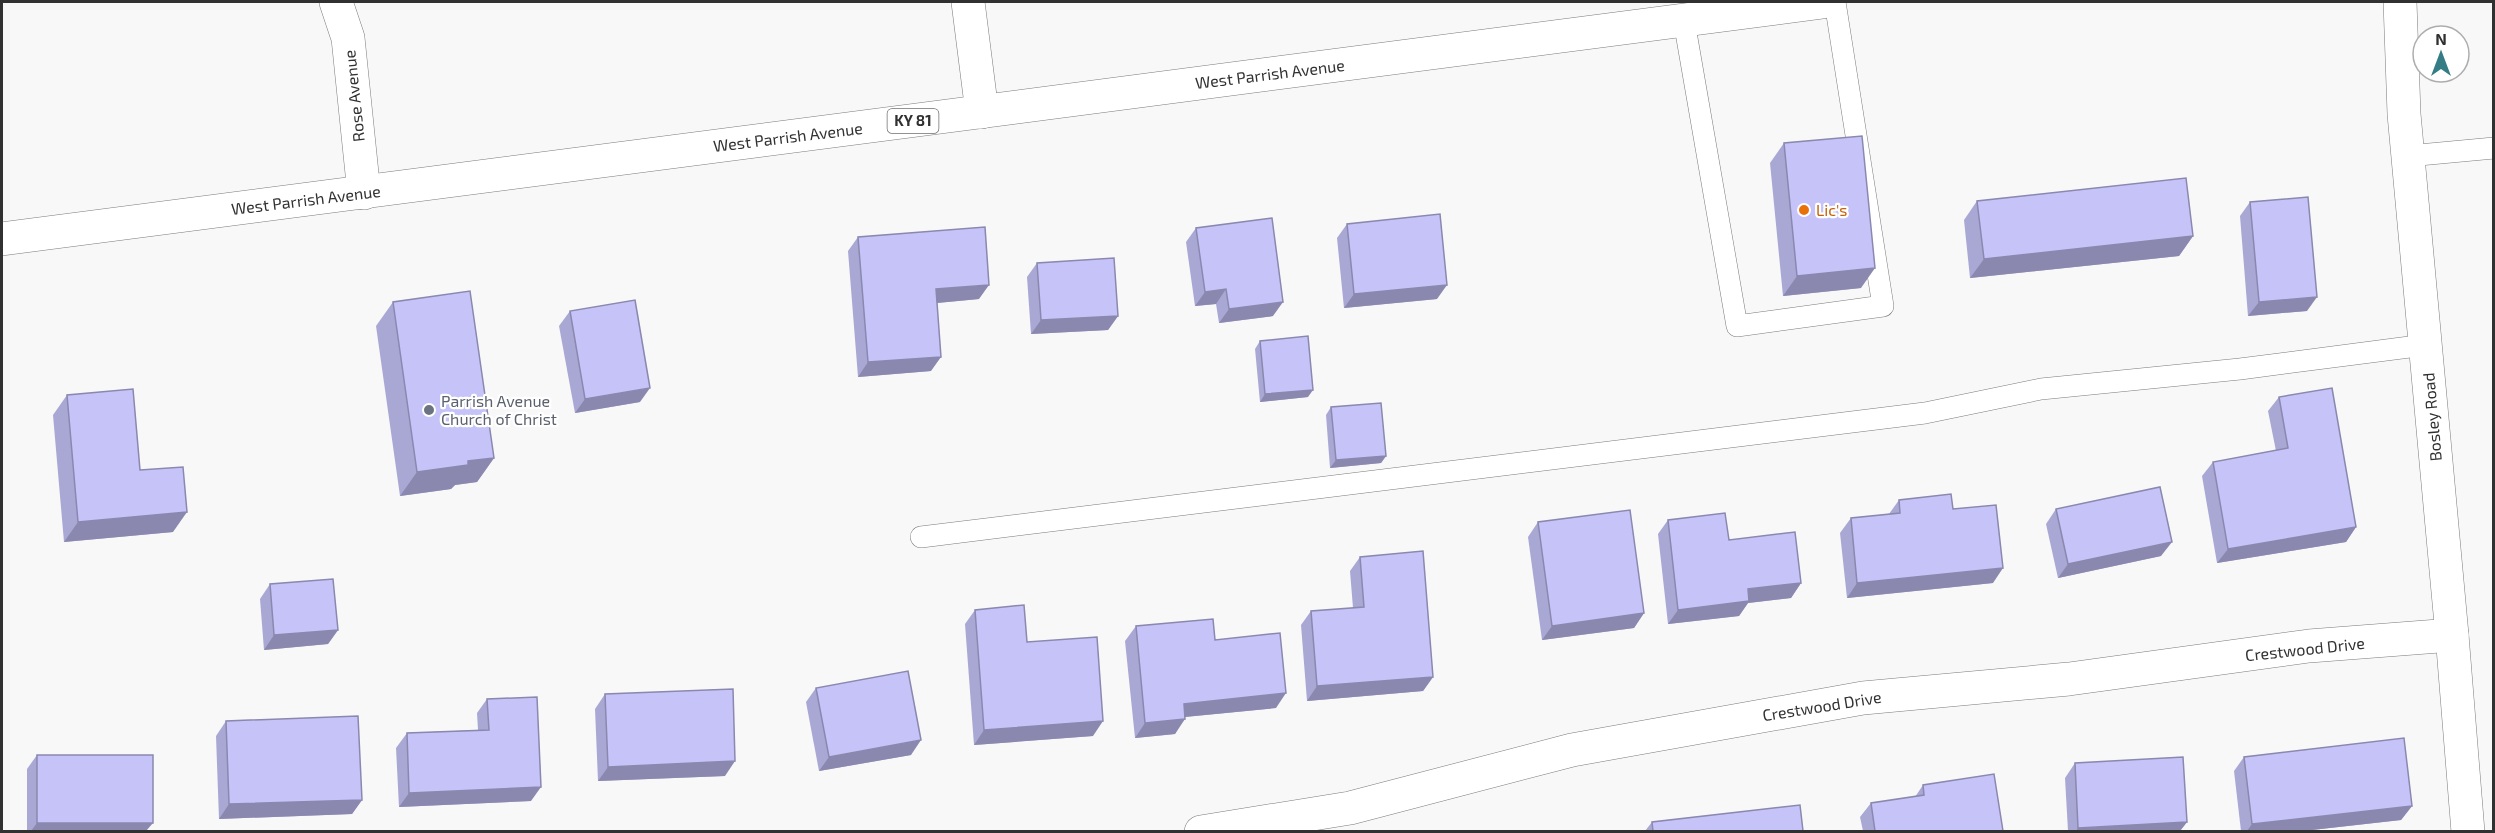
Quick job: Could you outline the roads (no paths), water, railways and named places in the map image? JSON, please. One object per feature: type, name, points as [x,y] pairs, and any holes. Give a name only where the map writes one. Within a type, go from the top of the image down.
[{"type":"street","name":"Rose Avenue","points":[[336,2],[348,38],[364,193]]},
{"type":"street","points":[[968,2],[982,112]]},
{"type":"street","name":"West Parrish Avenue","points":[[2,239],[982,112],[1686,14],[1823,2]]},
{"type":"street","name":"Bosley Road","points":[[2400,2],[2404,114],[2468,831]]},
{"type":"street","name":"Crestwood Drive","points":[[1201,831],[1350,808],[1572,750],[1863,698],[2069,678],[2309,646],[2452,634]]},
{"type":"lane","points":[[1686,14],[1700,112],[1737,326],[1883,306],[1852,98],[1835,2]]},
{"type":"lane","points":[[2408,156],[2493,148]]},
{"type":"lane","points":[[921,537],[1925,413],[2041,389],[2240,369],[2425,345]]},
{"type":"place","name":"Lic's","points":[[1804,210]]},
{"type":"place","name":"Parrish Avenue Church of Christ","points":[[429,410]]}]
